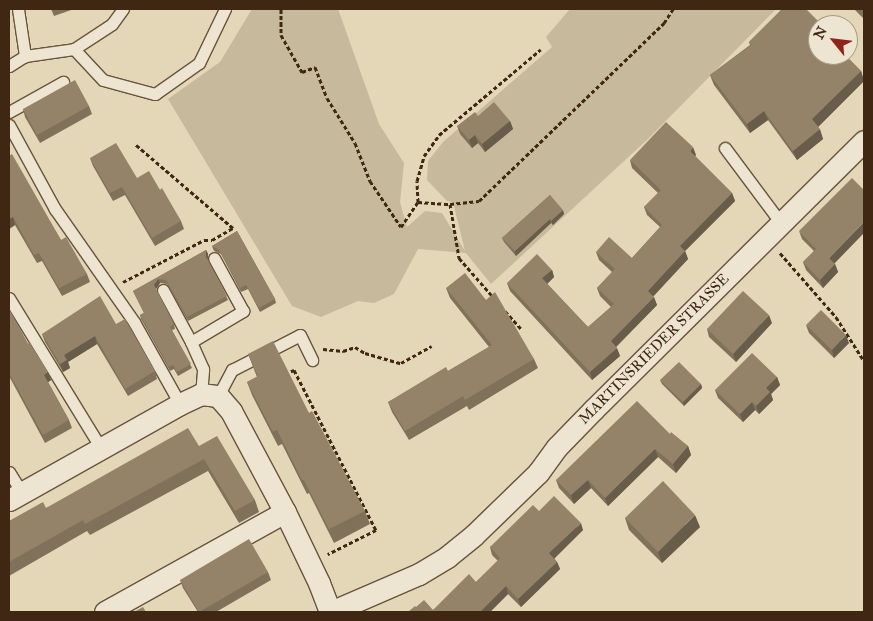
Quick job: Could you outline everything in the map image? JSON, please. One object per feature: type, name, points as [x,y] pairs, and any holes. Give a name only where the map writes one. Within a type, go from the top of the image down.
[{"type":"street","name":"MARTINSRIEDER STRASSE","points":[[331,612],[419,574],[447,557],[474,535],[538,473],[557,447],[594,408],[864,141]]},
{"type":"street","points":[[15,497],[180,404],[210,395],[232,411],[285,512],[331,612]]},
{"type":"street","points":[[105,612],[285,512]]},
{"type":"lane","points":[[18,9],[25,56]]},
{"type":"lane","points":[[9,66],[25,56],[74,49],[112,24],[123,9]]},
{"type":"lane","points":[[74,49],[103,80],[155,94],[199,63],[225,9]]},
{"type":"lane","points":[[9,112],[63,82]]},
{"type":"lane","points":[[9,125],[55,209],[109,289],[134,322],[180,404]]},
{"type":"lane","points":[[725,148],[773,230]]},
{"type":"lane","points":[[190,342],[243,311],[214,258]]},
{"type":"lane","points":[[162,290],[203,369],[210,395]]},
{"type":"lane","points":[[9,298],[101,448]]},
{"type":"lane","points":[[210,395],[232,370],[300,335],[312,360]]},
{"type":"lane","points":[[9,472],[15,497]]},
{"type":"path","points":[[281,9],[281,35],[285,43],[302,72],[315,67],[327,98],[355,143],[370,181],[401,227],[418,202],[417,181],[424,156],[439,135],[542,48]]},
{"type":"path","points":[[418,202],[450,204],[479,201],[664,23],[673,9]]},
{"type":"path","points":[[109,289],[204,240],[212,240],[233,228],[136,145]]},
{"type":"path","points":[[450,204],[459,258],[496,301]]},
{"type":"path","points":[[773,230],[836,317],[864,361]]},
{"type":"path","points":[[502,308],[521,329]]},
{"type":"path","points":[[305,346],[343,351],[355,348],[365,353],[401,363],[432,346]]},
{"type":"path","points":[[277,378],[294,370],[376,530],[310,564]]},
{"type":"shaded area","points":[[252,9],[338,9],[379,124],[404,163],[400,202],[407,227],[425,211],[442,213],[465,251],[453,202],[447,201],[427,180],[428,161],[443,142],[552,47],[546,37],[570,9],[776,9],[649,138],[491,284],[466,253],[418,249],[394,294],[374,303],[358,301],[321,317],[292,306],[168,99],[220,62]]},
{"type":"building","points":[[783,9],[806,9],[812,15],[808,15],[808,65],[855,65],[861,71],[812,119],[820,129],[793,151],[764,111],[747,124],[710,75],[751,45],[749,42]]},
{"type":"building","points":[[75,80],[89,106],[37,135],[23,109]]},
{"type":"building","points":[[494,102],[510,121],[482,144],[475,135],[469,140],[457,126],[475,112],[478,116]]},
{"type":"building","points":[[666,122],[693,147],[690,151],[732,193],[680,246],[685,251],[648,291],[654,297],[611,341],[617,348],[590,372],[507,283],[537,254],[552,270],[542,278],[588,327],[614,304],[597,288],[615,269],[596,252],[609,237],[632,258],[662,225],[644,207],[661,190],[630,160]]},
{"type":"building","points":[[116,143],[137,178],[149,171],[160,190],[162,188],[181,221],[152,238],[122,187],[110,193],[90,158]]},
{"type":"building","points":[[12,154],[61,240],[66,237],[87,274],[59,288],[39,253],[34,255],[13,217],[9,219],[9,156]]},
{"type":"building","points":[[852,178],[864,190],[864,222],[829,258],[835,264],[820,280],[803,262],[816,249],[799,231]]},
{"type":"building","points":[[550,195],[563,210],[551,221],[550,219],[515,251],[502,238]]},
{"type":"building","points":[[237,231],[275,299],[259,308],[246,285],[240,288],[219,250],[212,246]]},
{"type":"building","points":[[206,250],[206,257],[227,296],[187,317],[166,280],[158,279],[154,285],[174,324],[170,327],[191,364],[177,372],[173,365],[169,367],[140,315],[144,313],[133,291]]},
{"type":"building","points":[[465,273],[486,300],[495,292],[534,359],[465,400],[463,396],[405,431],[388,402],[446,367],[448,371],[492,345],[446,288]]},
{"type":"building","points":[[743,291],[769,315],[733,354],[707,329]]},
{"type":"building","points":[[100,296],[116,324],[125,319],[155,371],[125,389],[95,336],[64,355],[67,360],[60,364],[42,334]]},
{"type":"building","points":[[9,309],[28,344],[29,342],[48,372],[44,375],[69,420],[43,435],[9,373]]},
{"type":"building","points":[[821,310],[846,335],[832,350],[806,325]]},
{"type":"building","points":[[273,341],[309,413],[312,411],[365,511],[329,529],[277,430],[273,432],[247,382],[258,376],[248,354]]},
{"type":"building","points":[[752,353],[777,377],[766,388],[770,392],[756,406],[752,402],[740,414],[715,390]]},
{"type":"building","points":[[679,362],[701,384],[683,402],[660,380]]},
{"type":"building","points":[[637,401],[670,434],[671,432],[688,446],[673,464],[655,449],[605,498],[588,480],[571,495],[556,480]]},
{"type":"building","points":[[188,428],[199,446],[217,436],[255,500],[235,511],[204,459],[85,524],[83,520],[9,562],[9,521],[43,502],[46,508]]},
{"type":"building","points":[[663,481],[695,515],[658,552],[625,518]]},
{"type":"building","points":[[554,496],[581,523],[549,553],[557,562],[518,599],[506,586],[480,612],[408,612],[424,600],[433,610],[469,574],[476,582],[500,558],[490,547],[533,505],[539,511]]},
{"type":"building","points":[[249,539],[268,572],[199,612],[180,580]]},
{"type":"building","points":[[143,607],[146,612],[134,612]]}]
